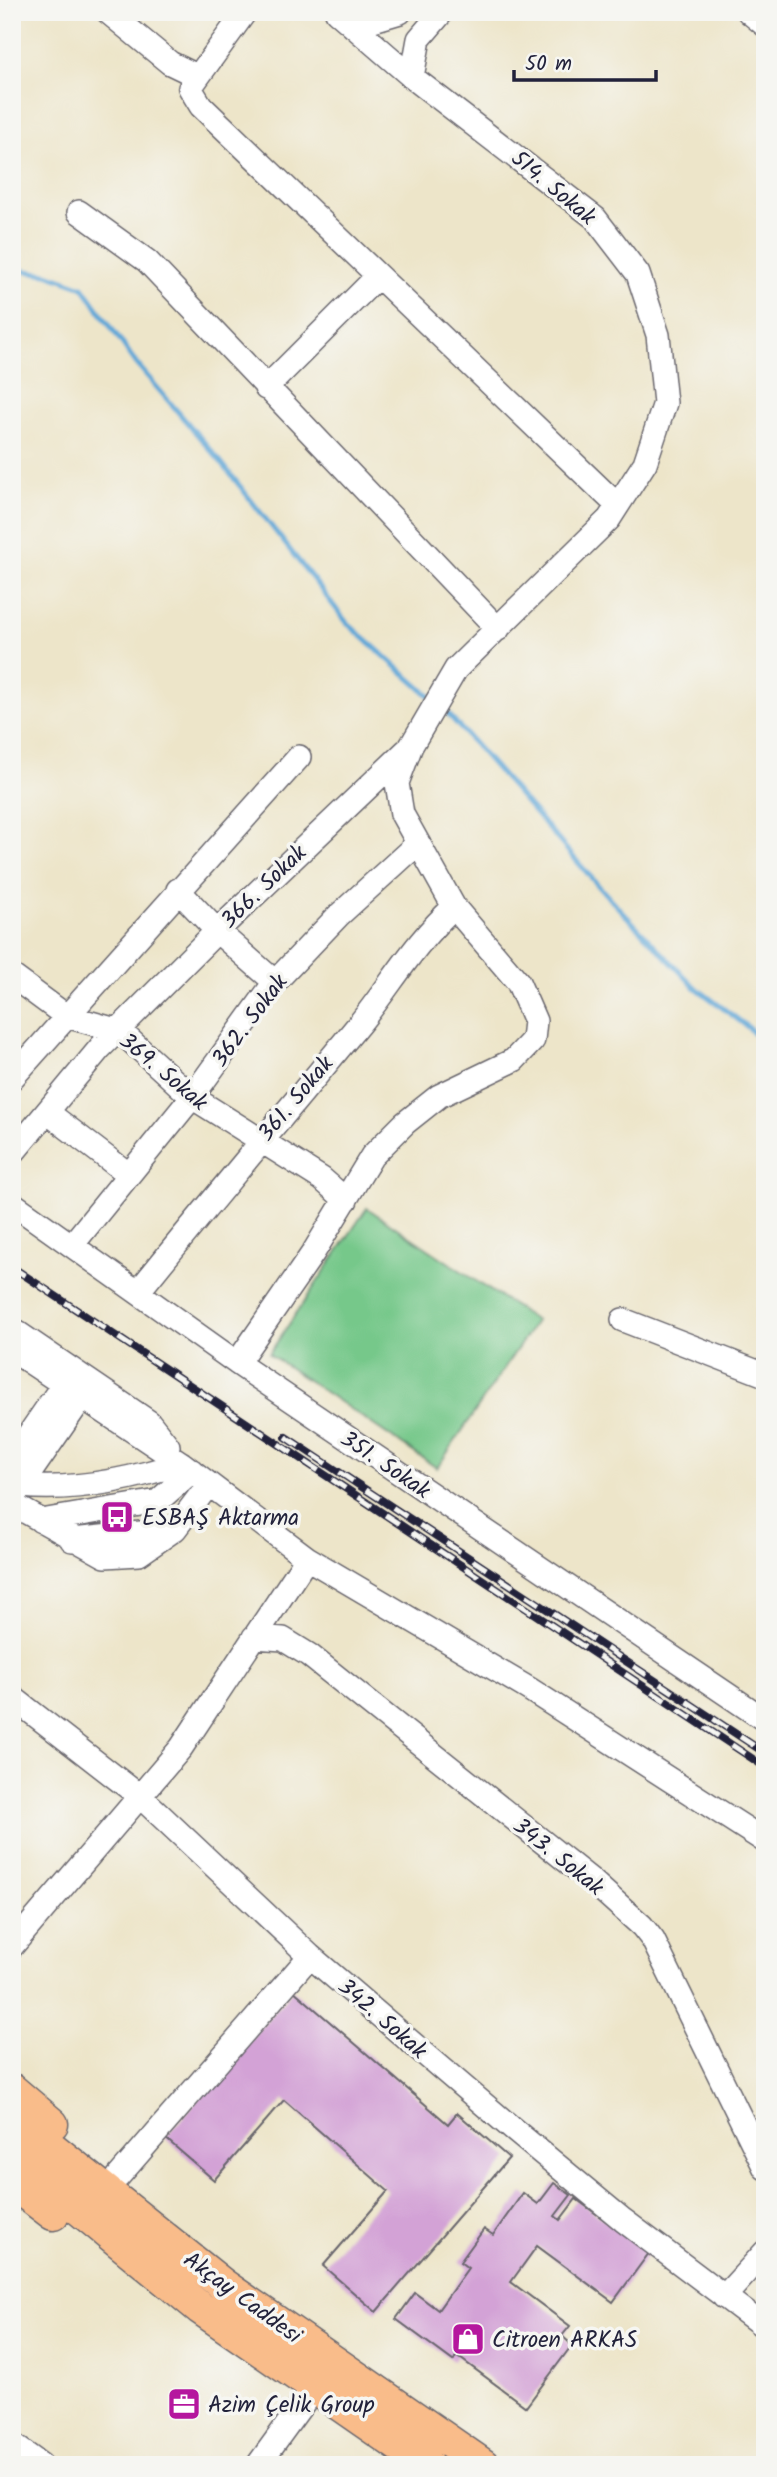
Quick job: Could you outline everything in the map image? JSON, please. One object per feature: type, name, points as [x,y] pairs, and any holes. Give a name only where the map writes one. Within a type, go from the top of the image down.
[{"type":"highway","points":[[12,2090],[160,2211],[223,2285]]},
{"type":"highway","name":"Akçay Caddesi","points":[[12,2116],[223,2285],[483,2465]]},
{"type":"highway","name":"Akçay Caddesi","points":[[12,2154],[200,2308],[427,2465]]},
{"type":"highway","points":[[12,2183],[146,2284],[200,2308]]},
{"type":"street","points":[[108,12],[170,63],[197,76]]},
{"type":"street","points":[[245,12],[190,88],[201,106],[617,505]]},
{"type":"street","points":[[345,19],[400,12]]},
{"type":"street","points":[[412,77],[419,39],[442,12]]},
{"type":"street","points":[[749,12],[765,24]]},
{"type":"street","name":"514. Sokak","points":[[345,19],[412,77],[595,218],[638,274],[659,335],[666,403],[645,463],[600,528],[456,669],[411,746]]},
{"type":"street","points":[[79,212],[147,261],[265,388],[498,629]]},
{"type":"street","points":[[265,388],[378,276]]},
{"type":"street","points":[[237,1363],[346,1200],[372,1156],[405,1123],[439,1096],[514,1060],[533,1040],[535,1021],[518,982],[454,907],[402,814],[397,783],[411,746]]},
{"type":"street","name":"366. Sokak","points":[[12,1154],[100,1048],[120,1031],[217,930],[411,746]]},
{"type":"street","points":[[12,1078],[299,757]]},
{"type":"street","name":"362. Sokak","points":[[72,1245],[192,1097],[275,982],[338,916],[417,844]]},
{"type":"street","points":[[178,890],[217,930],[275,982]]},
{"type":"street","name":"361. Sokak","points":[[138,1292],[259,1141],[361,1022],[425,933],[454,907]]},
{"type":"street","name":"369. Sokak","points":[[12,976],[66,1016],[120,1031],[192,1097],[322,1179],[346,1200]]},
{"type":"street","points":[[47,1112],[128,1174]]},
{"type":"street","name":"351. Sokak","points":[[12,1203],[237,1363],[765,1720]]},
{"type":"street","points":[[623,1320],[765,1375]]},
{"type":"street","points":[[12,1329],[78,1384],[307,1558],[528,1689],[765,1841]]},
{"type":"street","points":[[12,1350],[78,1384]]},
{"type":"street","points":[[12,1460],[78,1384]]},
{"type":"street","points":[[15,1496],[78,1384]]},
{"type":"street","points":[[15,1496],[146,1475],[194,1473]]},
{"type":"street","points":[[41,1521],[158,1501],[194,1473]]},
{"type":"street","points":[[15,1496],[41,1521],[72,1540],[175,1529],[194,1473]]},
{"type":"street","points":[[12,1946],[142,1798],[181,1748],[307,1558]]},
{"type":"street","name":"343. Sokak","points":[[254,1637],[283,1639],[309,1655],[592,1881],[642,1926],[653,1940],[765,2168]]},
{"type":"street","name":"342. Sokak","points":[[12,1697],[142,1798],[310,1956],[544,2155],[765,2327]]},
{"type":"street","points":[[118,2177],[310,1956]]},
{"type":"street","points":[[724,2297],[765,2252]]},
{"type":"street","points":[[258,2465],[314,2388]]},
{"type":"street","points":[[12,2444],[41,2465]]},
{"type":"green space","points":[[367,1208],[536,1321],[437,1468],[269,1354]]},
{"type":"building","points":[[293,1990],[448,2124],[457,2113],[509,2158],[376,2312],[323,2266],[388,2191],[284,2100],[214,2180],[165,2138]]},
{"type":"building","points":[[554,2183],[571,2195],[555,2216],[560,2220],[576,2199],[649,2253],[613,2302],[537,2246],[511,2282],[570,2326],[562,2336],[572,2345],[526,2407],[457,2356],[453,2361],[396,2319],[415,2293],[438,2310],[468,2268],[460,2262],[484,2229],[493,2235],[523,2193],[538,2204]]},
{"type":"waterway","points":[[12,269],[47,274],[83,287],[136,363],[221,462],[348,624],[432,698]]},
{"type":"waterway","points":[[442,707],[610,899],[695,987],[749,1028],[765,1046]]},
{"type":"railway","points":[[12,1267],[765,1767]]},
{"type":"railway","points":[[286,1437],[765,1753]]},
{"type":"place","name":"ESBAŞ Aktarma","points":[[117,1517]]},
{"type":"place","name":"Citroen ARKAS","points":[[468,2339]]},
{"type":"place","name":"Azim Çelik Group","points":[[184,2404]]}]
